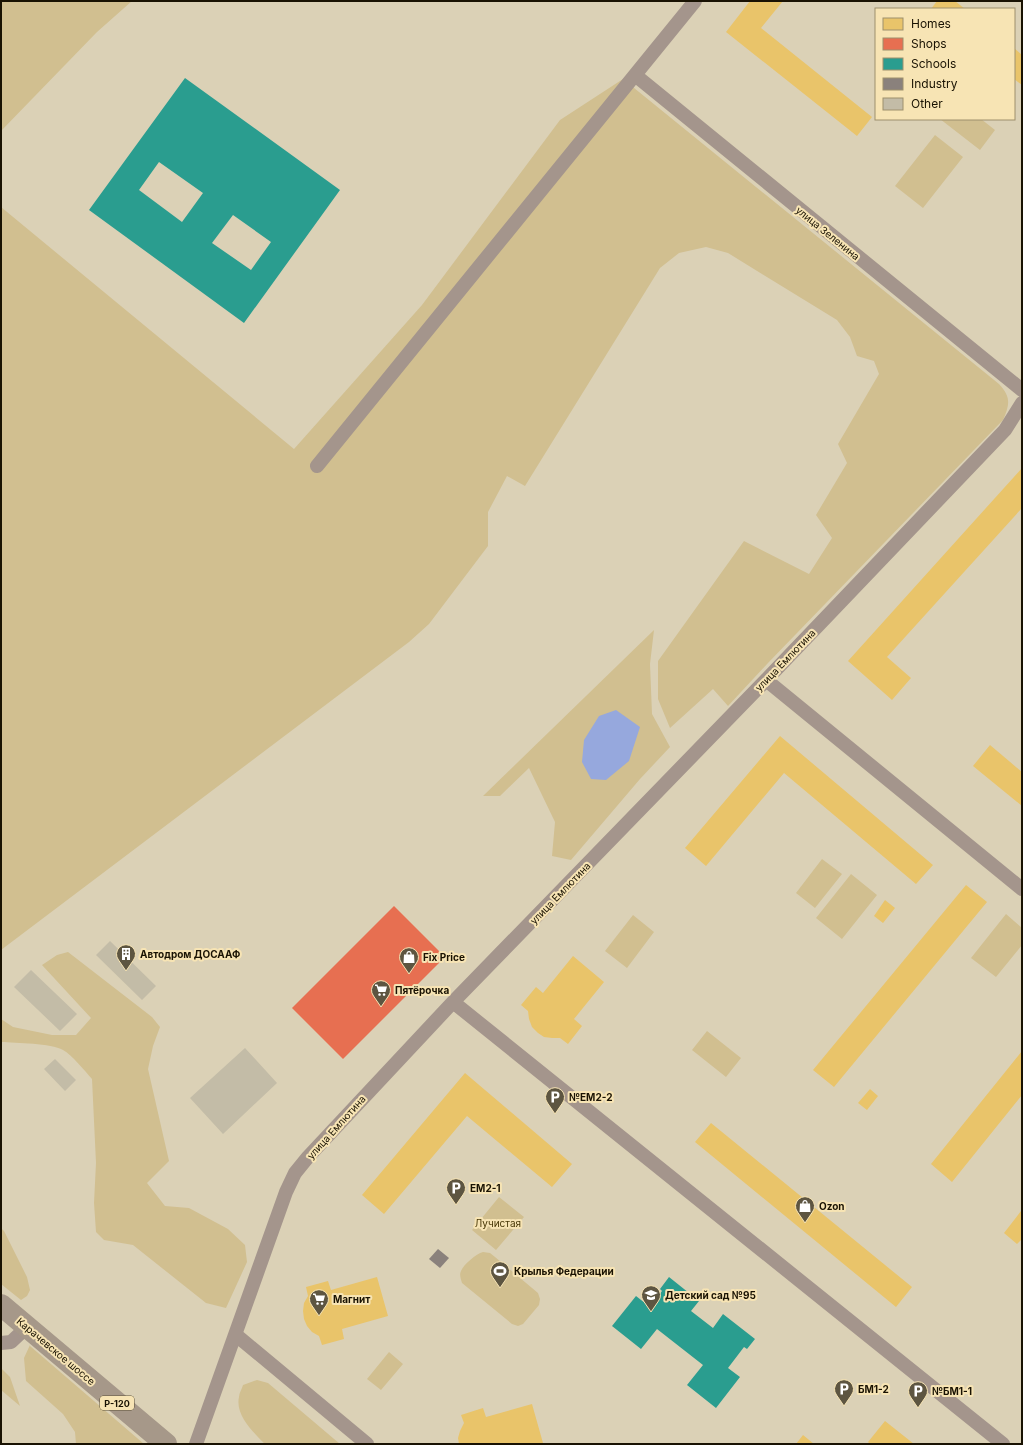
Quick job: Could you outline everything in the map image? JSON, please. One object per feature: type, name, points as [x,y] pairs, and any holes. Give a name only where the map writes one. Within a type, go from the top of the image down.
[{"type":"highway","name":"Карачевское шоссе","points":[[1,1305],[166,1444]]},
{"type":"street","points":[[317,466],[695,1]]},
{"type":"street","name":"улица Зеленина","points":[[635,75],[1022,390]]},
{"type":"street","name":"улица Емлютина","points":[[196,1444],[286,1192],[295,1173],[314,1150],[453,1002],[766,680],[1004,430],[1022,403]]},
{"type":"street","points":[[766,680],[1022,889]]},
{"type":"street","points":[[453,1002],[1003,1444]]},
{"type":"street","points":[[1,1344],[11,1342],[27,1327]]},
{"type":"street","points":[[236,1335],[368,1444]]},
{"type":"green space","points":[[1,1],[132,1],[97,32],[1,131]]},
{"type":"green space","points":[[623,79],[999,384],[1006,393],[1008,401],[1003,420],[728,706],[713,689],[670,728],[658,699],[658,661],[744,541],[809,574],[832,538],[816,515],[847,463],[838,444],[879,374],[874,361],[857,356],[850,337],[837,320],[728,253],[706,247],[679,253],[660,268],[525,486],[507,476],[488,512],[488,546],[429,624],[409,642],[1,950],[1,207],[294,449],[422,305],[560,120]]},
{"type":"green space","points":[[941,120],[982,120],[995,130],[980,150]]},
{"type":"green space","points":[[935,135],[963,157],[923,208],[895,186]]},
{"type":"green space","points":[[654,630],[650,664],[652,714],[670,747],[640,779],[571,860],[552,856],[555,822],[529,768],[500,796],[483,796]]},
{"type":"green space","points":[[822,859],[842,874],[815,908],[796,893]]},
{"type":"green space","points":[[851,874],[877,895],[842,939],[816,918]]},
{"type":"green space","points":[[1006,914],[1022,928],[1022,945],[996,977],[971,958]]},
{"type":"green space","points":[[633,915],[654,932],[627,968],[605,951]]},
{"type":"green space","points":[[68,952],[152,1017],[160,1027],[153,1046],[148,1069],[169,1161],[147,1183],[165,1206],[189,1208],[228,1229],[245,1245],[247,1262],[226,1308],[206,1303],[133,1245],[104,1240],[96,1232],[94,1203],[96,1163],[92,1079],[78,1063],[63,1050],[50,1046],[1,1042],[1,1019],[13,1027],[52,1035],[76,1035],[91,1018],[42,965],[57,955]]},
{"type":"green space","points":[[707,1031],[741,1058],[726,1077],[692,1050]]},
{"type":"green space","name":"Лучистая","points":[[499,1197],[524,1217],[496,1250],[472,1230]]},
{"type":"green space","points":[[1,1228],[4,1231],[27,1277],[30,1290],[27,1296],[21,1300],[1,1284]]},
{"type":"green space","name":"Крылья Федерации","points":[[483,1252],[490,1253],[538,1293],[540,1299],[539,1305],[523,1324],[518,1326],[512,1324],[462,1283],[460,1274],[465,1265]]},
{"type":"green space","points":[[30,1345],[144,1444],[76,1444],[75,1432],[63,1414],[26,1381],[24,1358]]},
{"type":"green space","points":[[389,1352],[403,1364],[381,1390],[367,1379]]},
{"type":"green space","points":[[1,1368],[10,1377],[20,1406],[1,1390]]},
{"type":"green space","points":[[257,1380],[268,1383],[340,1444],[265,1444],[246,1423],[242,1417],[238,1404],[239,1394],[243,1385]]},
{"type":"water","points":[[616,710],[640,727],[629,761],[606,780],[591,779],[582,762],[584,740],[599,716]]},
{"type":"building: Homes","points":[[750,1],[783,1],[761,28],[872,117],[857,136],[726,32]]},
{"type":"building: Homes","points":[[937,1],[955,1],[964,8],[932,8]]},
{"type":"building: Homes","points":[[1015,49],[1022,55],[1022,85],[1015,80]]},
{"type":"building: Homes","points":[[1022,468],[1022,508],[887,657],[911,678],[892,700],[848,661]]},
{"type":"building: Homes","points":[[780,736],[933,865],[916,884],[784,773],[706,866],[685,848]]},
{"type":"building: Homes","points":[[990,745],[1022,772],[1022,806],[973,766]]},
{"type":"building: Homes","points":[[966,885],[987,902],[834,1087],[813,1070]]},
{"type":"building: Homes","points":[[885,900],[895,908],[883,923],[874,916]]},
{"type":"building: Homes","points":[[573,956],[604,982],[574,1019],[582,1026],[568,1044],[560,1038],[544,1037],[538,1033],[532,1027],[528,1011],[521,1005],[536,987],[543,993]]},
{"type":"building: Homes","points":[[1022,1051],[1022,1095],[952,1182],[931,1164]]},
{"type":"building: Homes","points":[[465,1073],[572,1164],[552,1187],[467,1116],[384,1214],[362,1195]]},
{"type":"building: Homes","points":[[870,1089],[878,1096],[867,1110],[858,1103]]},
{"type":"building: Homes","points":[[711,1123],[912,1287],[896,1307],[695,1142]]},
{"type":"building: Homes","points":[[1021,1211],[1022,1239],[1017,1244],[1004,1233]]},
{"type":"building: Homes","points":[[377,1277],[388,1316],[342,1329],[344,1339],[322,1345],[319,1336],[312,1332],[304,1319],[304,1303],[308,1296],[306,1287],[328,1281],[331,1290]]},
{"type":"building: Homes","points":[[532,1404],[543,1443],[459,1444],[458,1438],[464,1423],[461,1415],[483,1408],[486,1417]]},
{"type":"building: Homes","points":[[885,1421],[914,1444],[870,1444],[868,1442]]},
{"type":"building: Homes","points":[[803,1435],[814,1444],[796,1444]]},
{"type":"building: Shops","points":[[394,906],[445,957],[343,1059],[292,1008]]},
{"type":"building: Schools","points":[[185,78],[340,190],[244,323],[89,210]],"holes":[[[159,162],[203,193],[182,222],[139,190]],[[233,215],[271,242],[251,270],[212,243]]]},
{"type":"building: Schools","points":[[669,1277],[699,1301],[691,1311],[713,1328],[723,1314],[755,1339],[747,1349],[744,1347],[728,1368],[740,1377],[716,1408],[687,1385],[703,1365],[657,1329],[641,1349],[612,1326],[636,1296],[650,1307],[662,1291],[660,1289]]},
{"type":"building: Industry","points":[[438,1249],[449,1258],[440,1268],[429,1259]]},
{"type":"building: Other","name":"Автодром ДОСААФ","points":[[110,941],[156,986],[142,1000],[96,955]]},
{"type":"building: Other","points":[[31,970],[77,1014],[60,1031],[14,987]]},
{"type":"building: Other","points":[[245,1048],[277,1083],[223,1134],[190,1098]]},
{"type":"building: Other","points":[[55,1059],[76,1080],[65,1091],[44,1069]]},
{"type":"place","name":"Автодром ДОСААФ","points":[[126,971]]},
{"type":"place","name":"Fix Price","points":[[409,974]]},
{"type":"place","name":"Пятёрочка","points":[[381,1007]]},
{"type":"place","name":"№ЕМ2-2","points":[[555,1114]]},
{"type":"place","name":"ЕМ2-1","points":[[456,1205]]},
{"type":"place","name":"Ozon","points":[[805,1223]]},
{"type":"place","name":"Крылья Федерации","points":[[500,1288]]},
{"type":"place","name":"Детский сад №95","points":[[651,1312]]},
{"type":"place","name":"Магнит","points":[[319,1316]]},
{"type":"place","name":"БМ1-2","points":[[844,1406]]},
{"type":"place","name":"№БМ1-1","points":[[918,1408]]}]
